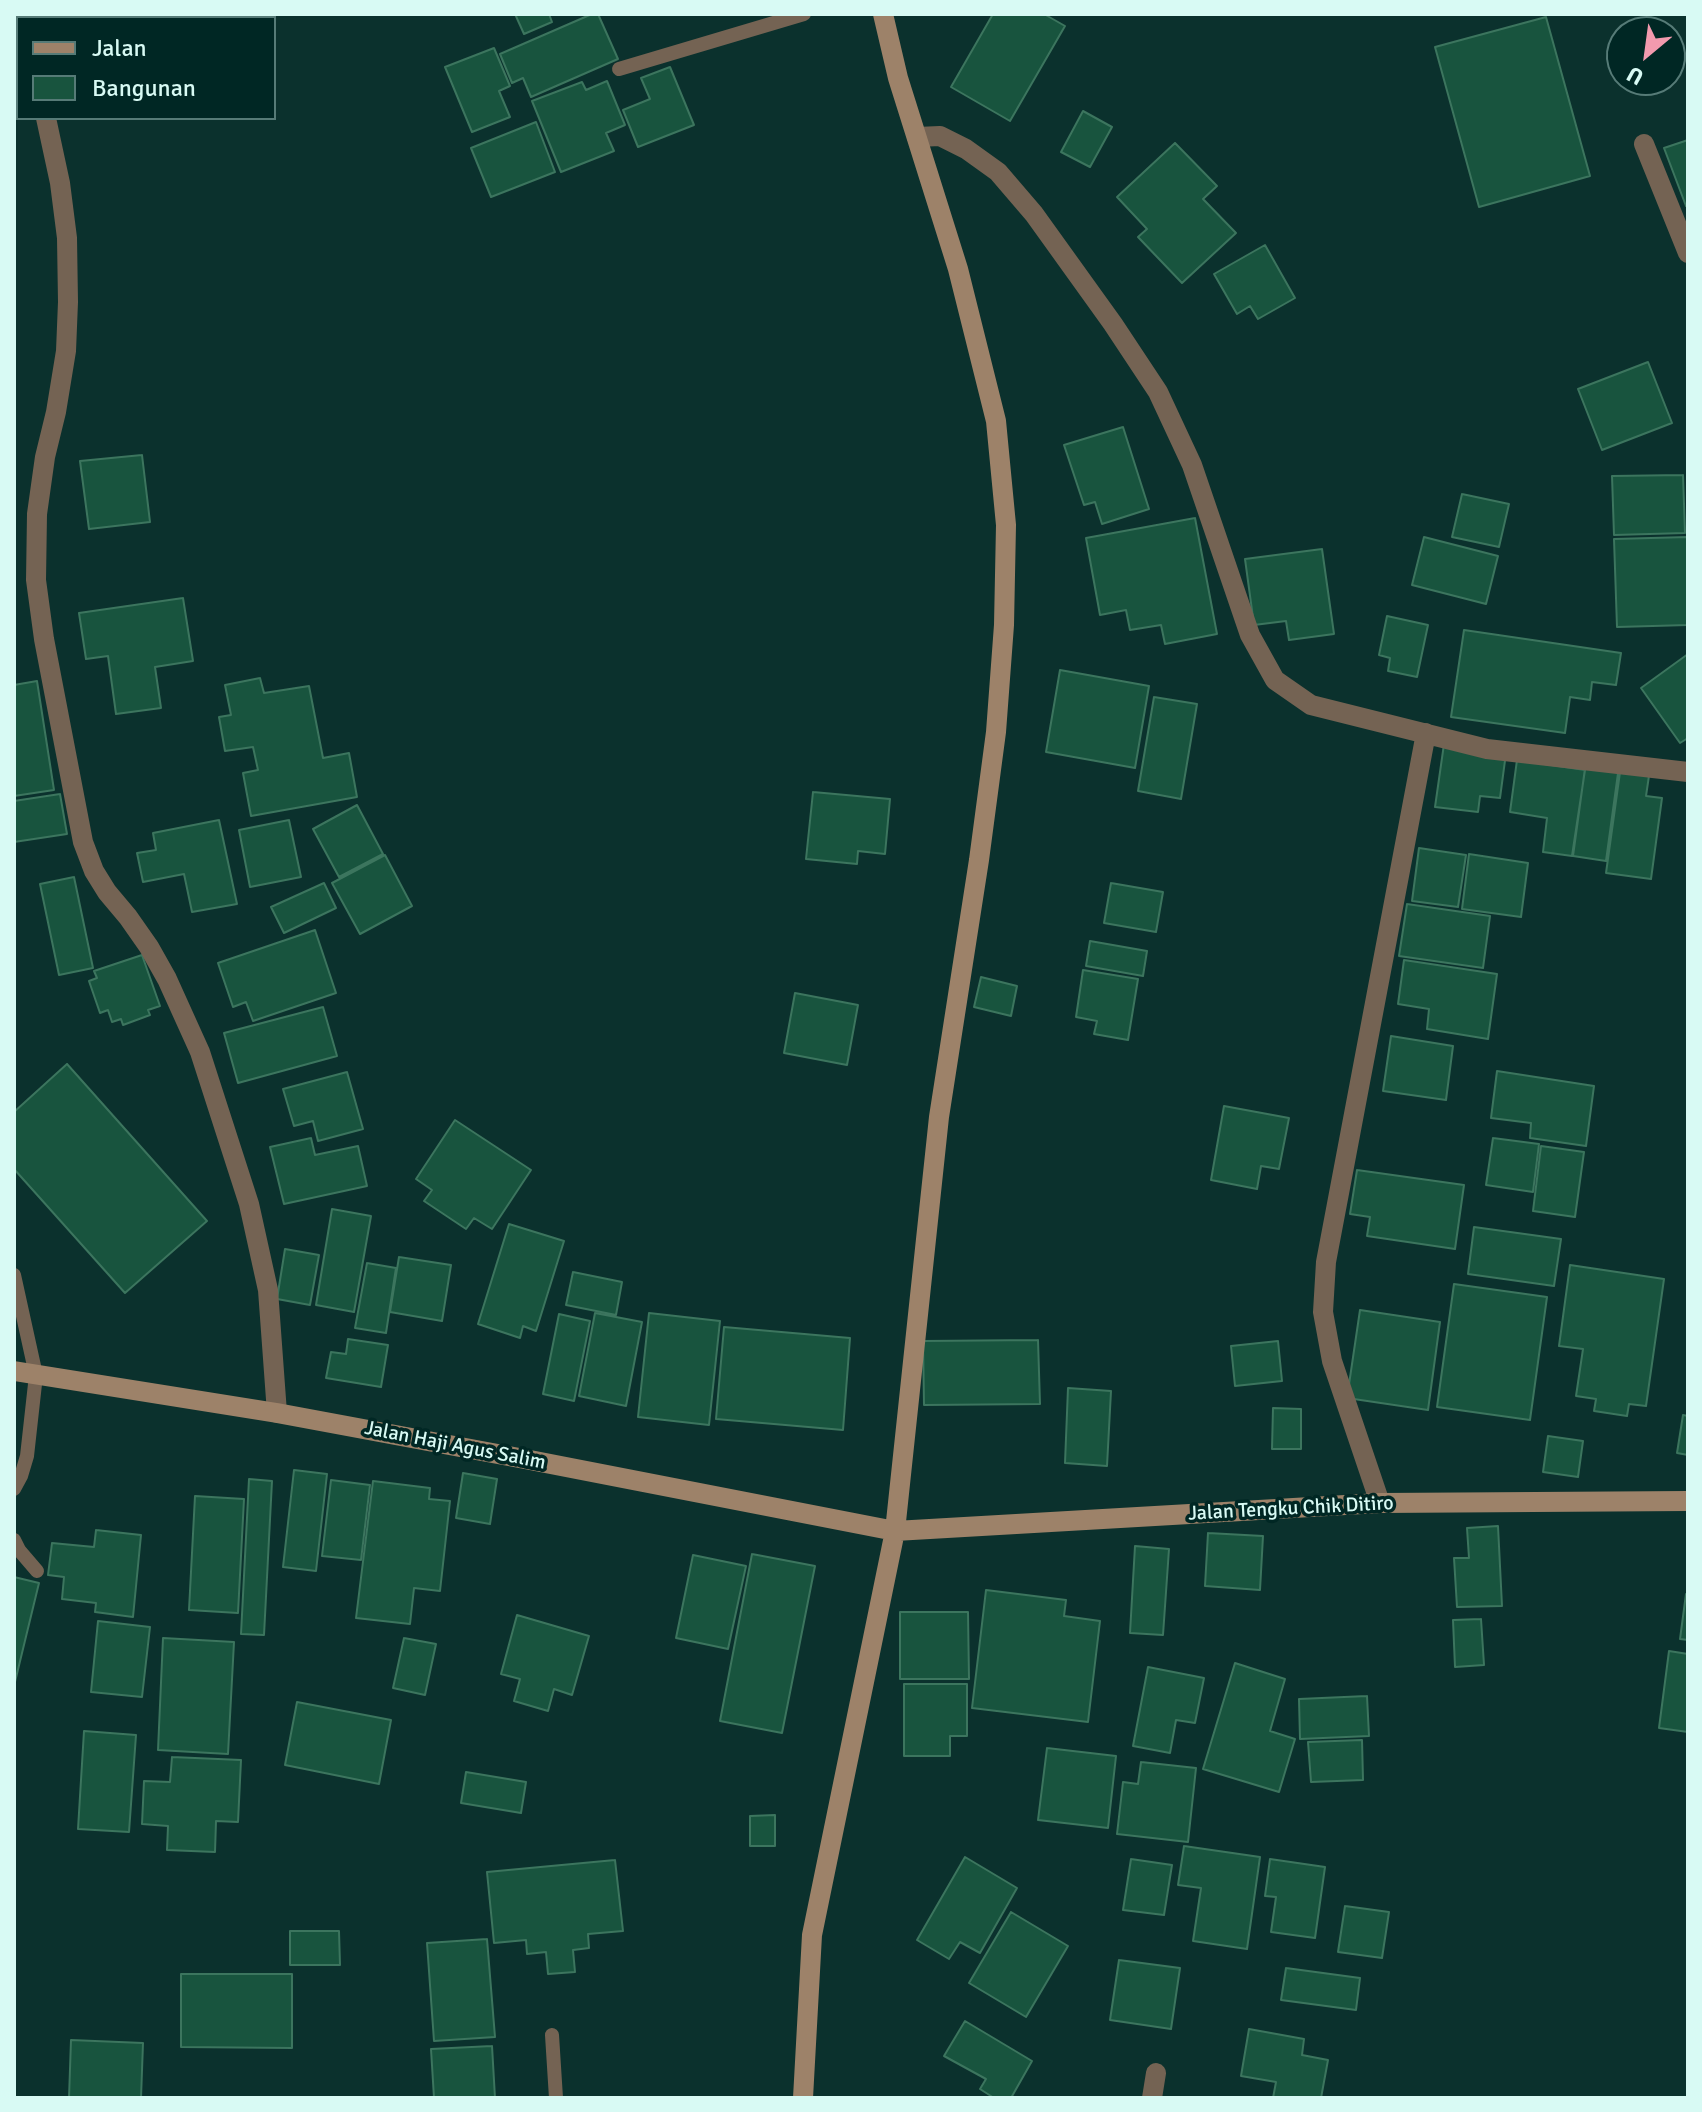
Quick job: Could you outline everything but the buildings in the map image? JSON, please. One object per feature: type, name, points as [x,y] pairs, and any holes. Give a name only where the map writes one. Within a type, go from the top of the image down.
[{"type":"street","points":[[803,2098],[812,1935],[895,1531],[939,1117],[996,732],[1004,613],[1006,525],[996,421],[958,269],[898,78],[883,14]]},
{"type":"street","points":[[46,120],[60,183],[67,238],[68,302],[66,351],[37,514],[36,580],[44,639],[83,842],[94,871],[128,917],[167,979],[200,1052],[249,1204],[268,1290],[277,1413]]},
{"type":"street","points":[[917,137],[940,136],[966,149],[998,172],[1034,214],[1121,335],[1158,392],[1192,465],[1250,635],[1275,680],[1311,705],[1487,749],[1688,772]]},
{"type":"street","points":[[1644,144],[1688,253]]},
{"type":"street","points":[[1380,1503],[1332,1361],[1323,1312],[1326,1262],[1426,733]]},
{"type":"street","name":"Jalan Haji Agus Salim","points":[[14,1371],[277,1413],[895,1531]]},
{"type":"street","name":"Jalan Tengku Chik Ditiro","points":[[895,1531],[1380,1503],[1688,1501]]},
{"type":"street","points":[[1152,2098],[1156,2073]]},
{"type":"lane","points":[[619,69],[804,14]]},
{"type":"lane","points":[[14,1275],[36,1375],[27,1456],[14,1489]]},
{"type":"lane","points":[[14,1540],[37,1571]]},
{"type":"lane","points":[[552,2035],[556,2098]]}]
